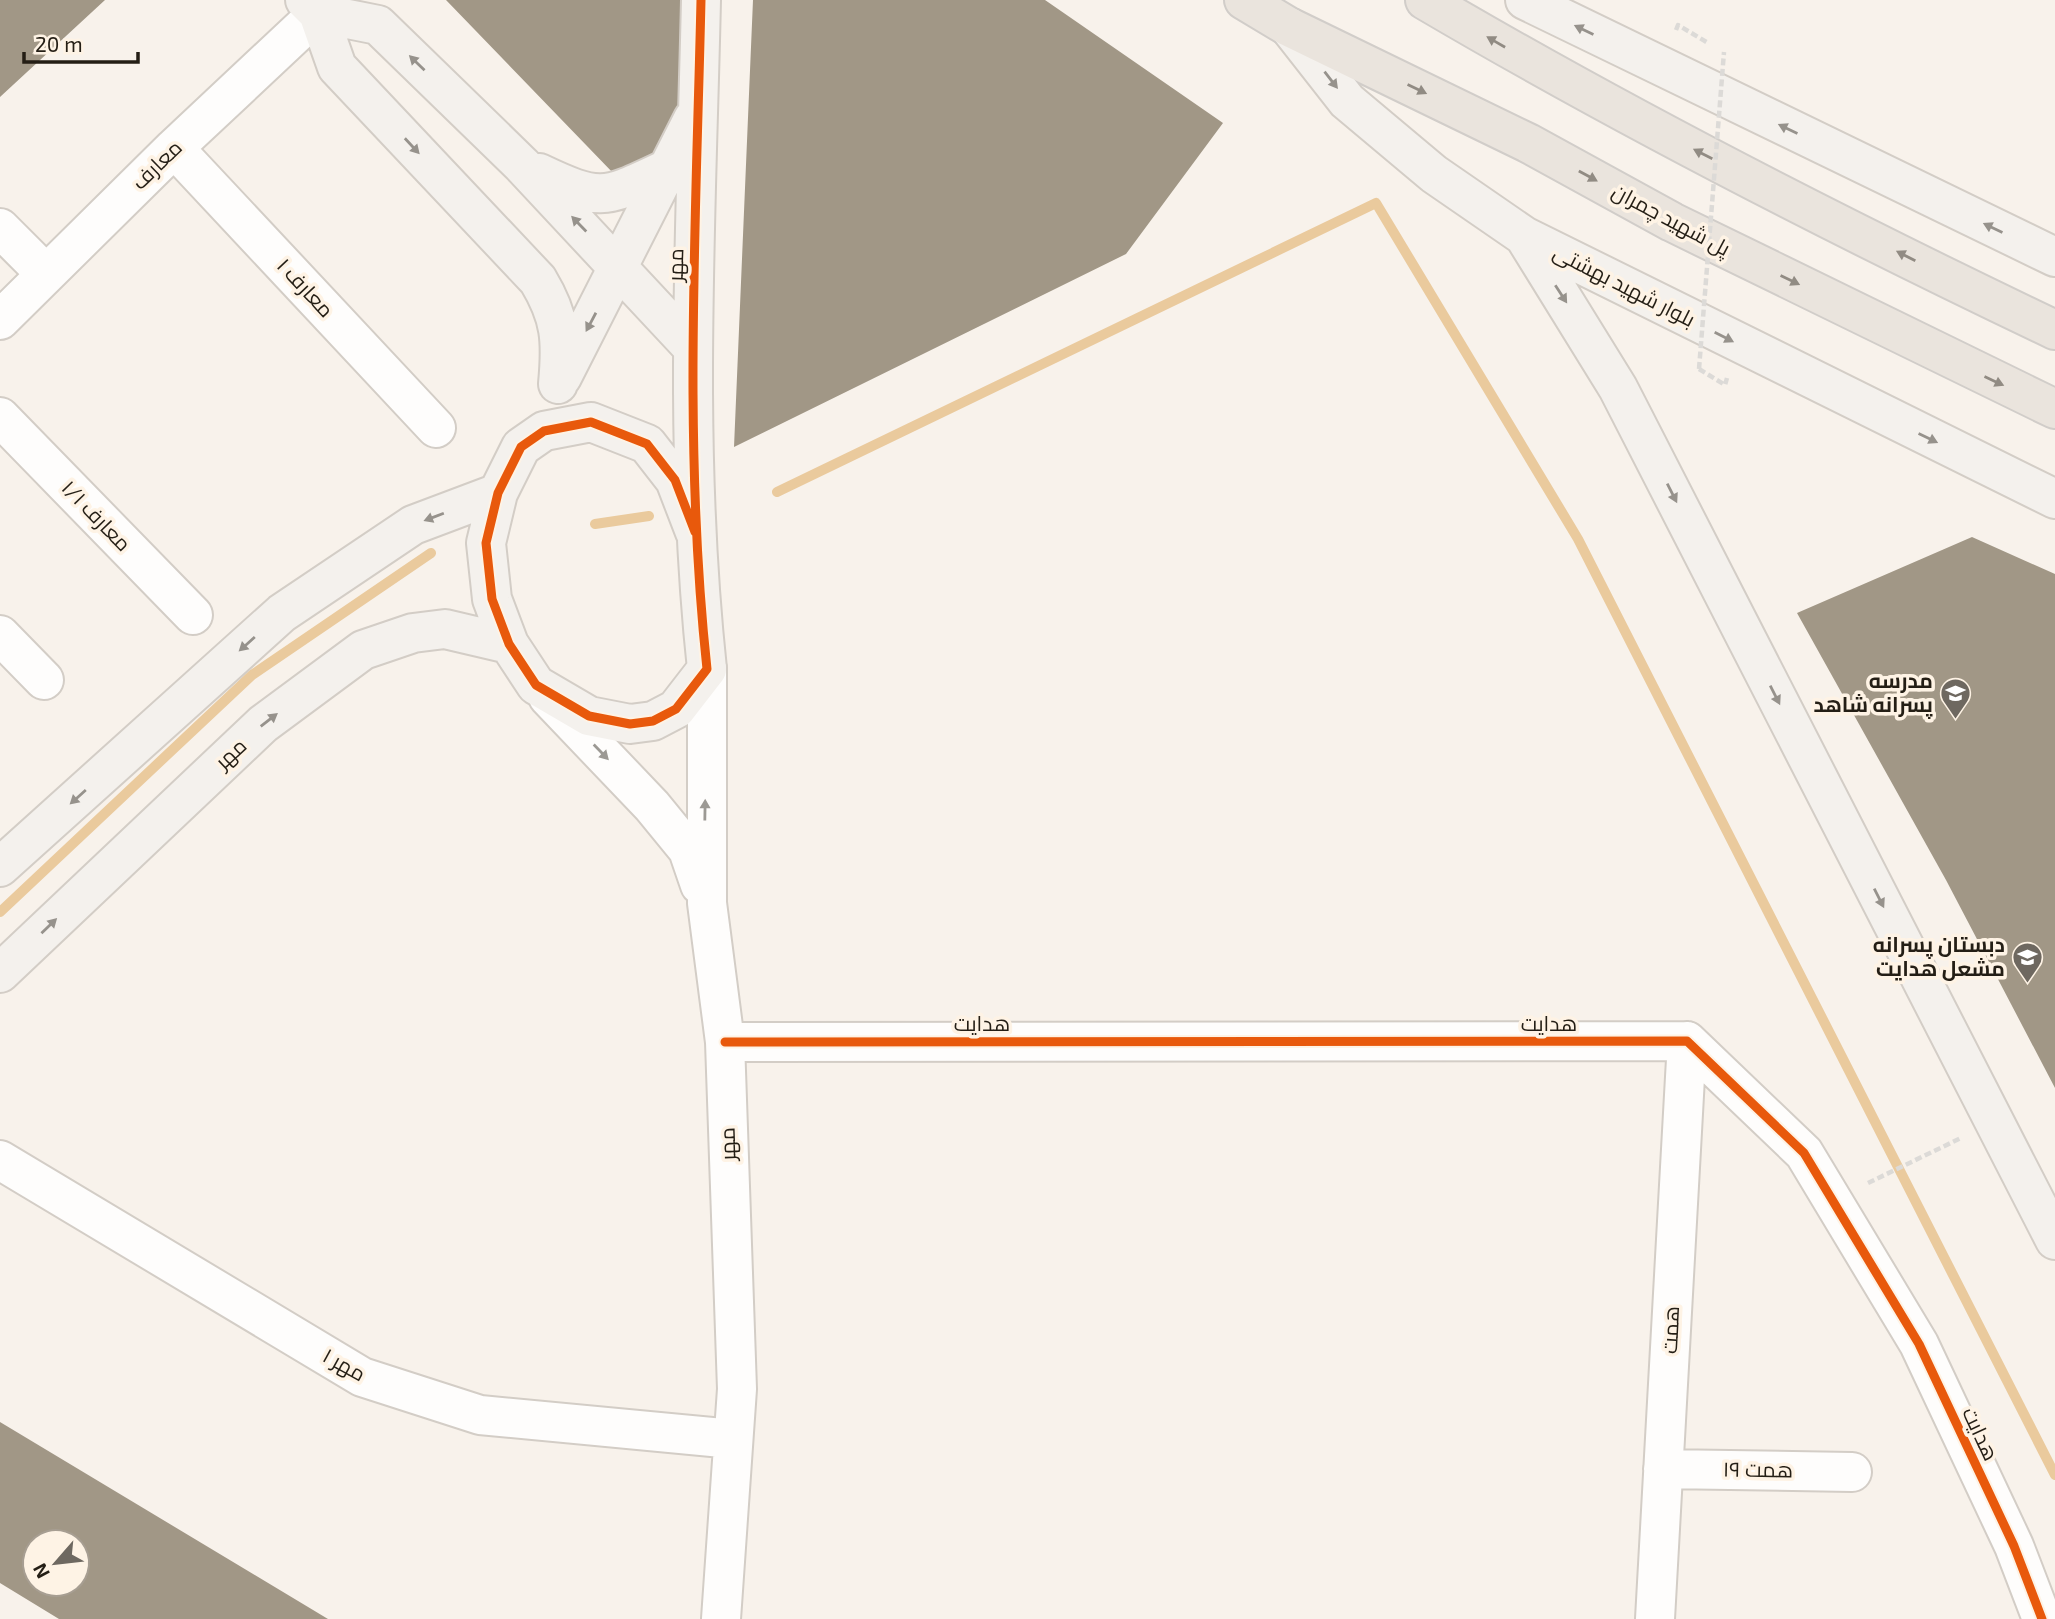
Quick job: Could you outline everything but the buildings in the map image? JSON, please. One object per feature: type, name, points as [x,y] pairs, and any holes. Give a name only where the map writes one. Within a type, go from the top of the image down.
[{"type":"main road","name":"بلوار شهید بهشتی","points":[[1244,0],[1289,27]]},
{"type":"main road","points":[[1425,0],[1555,76],[2055,330]]},
{"type":"main road","name":"پل شهید چمران","points":[[1289,27],[1528,143],[1672,222],[2055,410]]},
{"type":"street","name":"مهر","points":[[695,532],[691,346],[701,0]]},
{"type":"street","points":[[1525,0],[2055,257]]},
{"type":"street","points":[[312,6],[378,25],[522,164],[691,346]]},
{"type":"street","points":[[312,6],[337,66],[538,280],[552,303],[562,340],[558,384]]},
{"type":"street","name":"معارف","points":[[0,320],[174,148],[312,6]]},
{"type":"street","name":"بلوار شهید بهشتی","points":[[1289,27],[1347,101],[1434,174],[1524,236],[2055,499]]},
{"type":"street","name":"مهر","points":[[536,685],[509,644],[492,599],[486,544],[498,494],[620,267],[699,107]]},
{"type":"street","name":"معارف ۱","points":[[174,148],[436,428]]},
{"type":"street","points":[[522,164],[583,193],[600,195],[629,187],[667,169]]},
{"type":"street","points":[[0,228],[46,274]]},
{"type":"street","points":[[1524,236],[1618,388],[2055,1240]]},
{"type":"street","name":"معارف ۱/۱","points":[[0,417],[193,615]]},
{"type":"street","points":[[521,447],[544,431],[591,422],[647,444],[675,481],[695,532],[707,669],[676,709],[653,722],[630,724],[589,716],[536,685]]},
{"type":"street","points":[[0,867],[282,613],[413,525],[498,494]]},
{"type":"street","name":"مهر","points":[[0,973],[263,724],[363,650],[412,633],[445,629],[509,644]]},
{"type":"street","points":[[0,635],[44,680]]},
{"type":"street","name":"مهر","points":[[707,669],[707,903],[724,1042],[737,1389],[722,1619]]},
{"type":"street","points":[[536,685],[652,806],[688,850],[707,903]]},
{"type":"street","name":"هدایت","points":[[724,1042],[1687,1041],[1804,1153],[1919,1344],[2014,1546],[2042,1619]]},
{"type":"street","name":"همت","points":[[1655,1619],[1687,1041]]},
{"type":"street","name":"مهر ۱","points":[[0,1160],[362,1377],[480,1415],[733,1440]]},
{"type":"street","name":"همت ۱۹","points":[[1663,1469],[1852,1472]]},
{"type":"path","points":[[1678,25],[1724,52],[1699,369],[1725,385]]},
{"type":"path","points":[[1864,1186],[1953,1142]]},
{"type":"waterway","points":[[777,492],[1376,203],[1578,539],[2055,1475]]},
{"type":"waterway","points":[[595,524],[649,516]]},
{"type":"waterway","points":[[0,912],[252,675],[431,553]]},
{"type":"cycle path","points":[[695,532],[675,480],[647,444],[591,422],[544,431],[521,447],[498,493],[486,543],[492,599],[509,644],[536,685],[589,716],[630,724],[653,721],[676,709],[707,669],[695,502],[693,418],[694,251],[701,0]]},
{"type":"cycle path","points":[[725,1042],[1687,1041],[1804,1153],[1919,1344],[2014,1546],[2042,1619]]},
{"type":"place","name":"مدرسه پسرانه شاهد","points":[[1956,720]]},
{"type":"place","name":"دبستان پسرانه مشعل هدایت","points":[[2028,984]]}]
